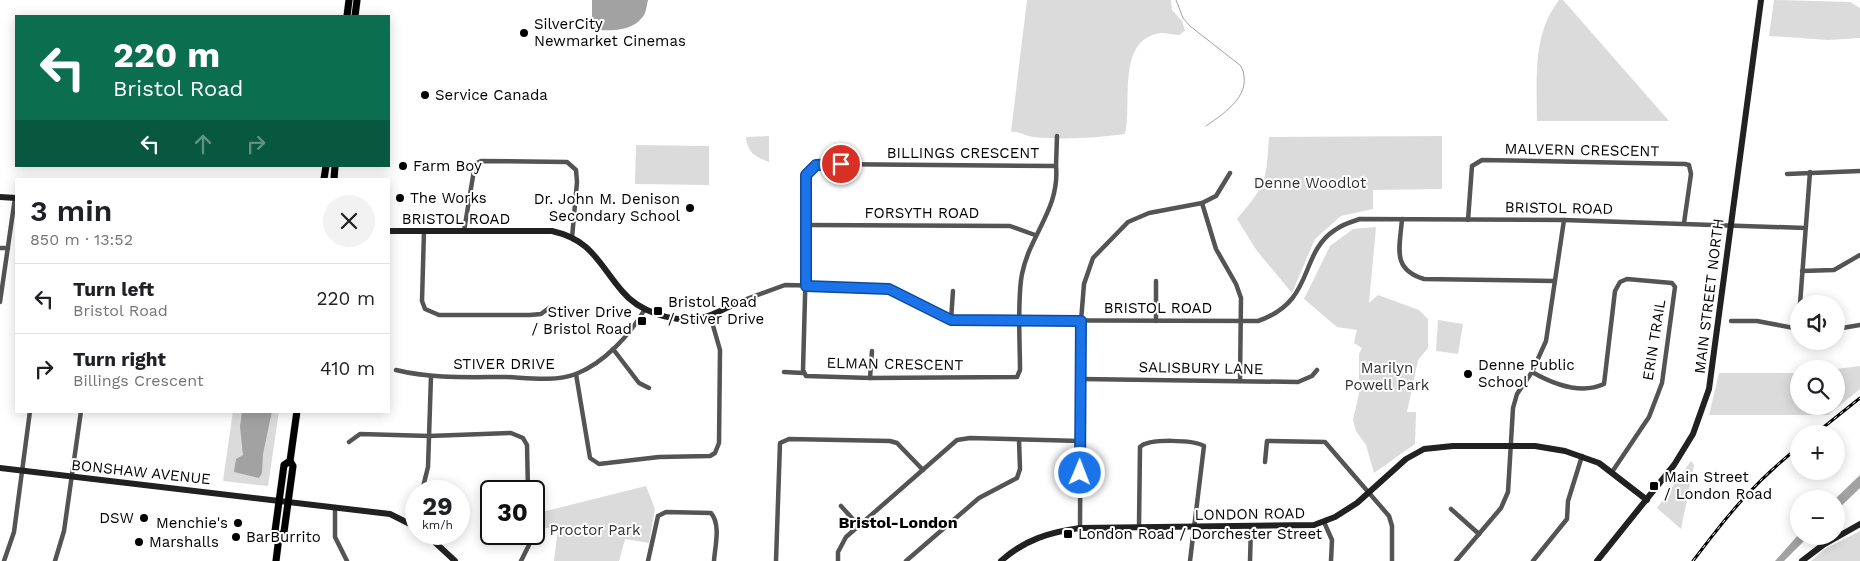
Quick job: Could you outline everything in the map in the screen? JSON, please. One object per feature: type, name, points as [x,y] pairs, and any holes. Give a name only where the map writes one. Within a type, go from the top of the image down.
[{"type":"main road","points":[[347,15],[349,0]]},
{"type":"main road","points":[[355,15],[357,0]]},
{"type":"main road","points":[[276,561],[279,537],[284,532],[293,466],[290,461],[297,413]]},
{"type":"main road","points":[[279,537],[275,531],[284,465],[290,461]]},
{"type":"street","name":"MAIN STREET NORTH","points":[[1597,561],[1648,500],[1694,434],[1709,389],[1761,0]]},
{"type":"street","name":"BILLINGS CRESCENT","points":[[1020,321],[1022,275],[1035,235],[1053,202],[1057,182],[1057,136]]},
{"type":"street","name":"MALVERN CRESCENT","points":[[1468,220],[1472,166],[1482,160],[1685,164],[1688,165],[1691,174],[1684,223]]},
{"type":"street","points":[[464,231],[475,164],[481,161],[567,162],[576,170],[577,182],[572,238]]},
{"type":"street","name":"BILLINGS CRESCENT","points":[[806,286],[806,175],[816,165],[1056,166]]},
{"type":"street","points":[[1787,174],[1860,171]]},
{"type":"street","points":[[1801,295],[1810,172]]},
{"type":"street","points":[[1080,528],[1081,321],[1084,284],[1093,258],[1128,222],[1149,213],[1202,203],[1216,196],[1230,173]]},
{"type":"street","points":[[0,197],[15,198]]},
{"type":"street","points":[[1202,203],[1216,249],[1236,284],[1241,298],[1240,382]]},
{"type":"street","points":[[0,302],[15,204]]},
{"type":"street","name":"BRISTOL ROAD","points":[[390,231],[552,231],[585,244],[598,257],[623,293],[645,309],[670,318],[698,319],[785,285],[889,289],[951,320],[1258,321],[1274,315],[1288,306],[1297,293],[1321,243],[1334,230],[1360,220],[1564,220],[1806,228]]},
{"type":"street","points":[[1402,220],[1400,259],[1408,272],[1417,277],[1424,279],[1554,281]]},
{"type":"street","points":[[1456,561],[1501,508],[1505,498],[1513,408],[1517,394],[1532,372],[1546,341],[1564,220]]},
{"type":"street","name":"FORSYTH ROAD","points":[[807,225],[1010,226],[1035,235]]},
{"type":"street","points":[[424,231],[422,301],[424,309],[439,315],[530,315],[541,314],[549,308]]},
{"type":"street","points":[[0,248],[8,248]]},
{"type":"street","points":[[1802,271],[1834,270],[1860,255]]},
{"type":"street","name":"ERIN TRAIL","points":[[1532,372],[1553,384],[1568,387],[1604,384],[1615,291],[1620,282],[1627,279],[1672,282],[1675,287],[1662,383],[1649,417],[1612,472]]},
{"type":"street","points":[[1156,281],[1156,321]]},
{"type":"street","points":[[803,372],[806,286]]},
{"type":"street","points":[[951,320],[953,291]]},
{"type":"street","name":"STIVER DRIVE","points":[[396,370],[432,376],[551,378],[576,374],[613,349],[634,328],[645,309]]},
{"type":"street","points":[[576,374],[590,458],[599,464],[659,456],[710,456],[716,453],[719,443],[720,350],[710,315]]},
{"type":"street","name":"ELMAN CRESCENT","points":[[784,372],[803,372],[806,376],[870,378],[1018,377],[1020,370],[1020,321]]},
{"type":"street","points":[[1731,321],[1757,321],[1790,327]]},
{"type":"street","points":[[1845,328],[1860,325]]},
{"type":"street","points":[[613,349],[639,383],[649,388]]},
{"type":"street","points":[[870,378],[872,351]]},
{"type":"street","name":"SALISBURY LANE","points":[[1081,379],[1298,382],[1312,376],[1317,370]]},
{"type":"street","points":[[425,480],[428,467],[432,376]]},
{"type":"street","points":[[4,561],[14,532],[30,413]]},
{"type":"street","points":[[55,561],[64,531],[81,413]]},
{"type":"street","points":[[349,442],[360,434],[429,436],[511,433],[523,438],[527,445],[528,480]]},
{"type":"street","points":[[838,561],[838,552],[846,537],[957,440],[970,438],[1080,440]]},
{"type":"street","points":[[776,561],[780,443],[789,439],[890,441],[897,443],[923,470]]},
{"type":"street","points":[[906,561],[979,498],[1017,478],[1020,469],[1019,440]]},
{"type":"street","points":[[1139,526],[1140,447],[1150,441],[1196,442],[1204,446],[1190,561]]},
{"type":"street","points":[[1265,462],[1267,441],[1325,442],[1386,511],[1391,521],[1392,561]]},
{"type":"street","name":"LONDON ROAD","points":[[1002,561],[1013,550],[1037,538],[1058,531],[1080,528],[1314,526],[1335,518],[1357,503],[1368,490],[1406,459],[1424,449],[1453,446],[1536,446],[1565,450],[1582,456],[1612,472],[1648,500]]},
{"type":"street","points":[[1534,561],[1569,519],[1568,501],[1582,456]]},
{"type":"street","name":"BONSHAW AVENUE","points":[[0,468],[279,500]]},
{"type":"street","points":[[279,500],[390,514],[405,520]]},
{"type":"street","points":[[334,506],[334,537],[347,561]]},
{"type":"street","points":[[841,506],[859,526]]},
{"type":"street","points":[[1451,509],[1479,534]]},
{"type":"street","points":[[648,561],[658,516],[666,512],[711,513],[715,518],[716,527],[714,561]]},
{"type":"street","points":[[1324,522],[1332,540],[1331,561]]},
{"type":"street","points":[[1802,561],[1823,545],[1860,524]]},
{"type":"street","points":[[1250,561],[1251,527]]},
{"type":"street","points":[[437,545],[453,560]]},
{"type":"street","points":[[521,561],[528,545]]},
{"type":"green space","points":[[1027,0],[1171,0],[1172,10],[1182,21],[1185,30],[1180,35],[1161,33],[1147,38],[1137,47],[1129,75],[1125,134],[1056,138],[1033,137],[1011,132]]},
{"type":"green space","points":[[1559,0],[1563,0],[1669,121],[1537,121],[1537,73],[1540,43],[1550,14]]},
{"type":"green space","points":[[1774,0],[1850,2],[1860,8],[1860,38],[1828,40],[1769,36]]},
{"type":"green space","points":[[769,136],[769,162],[759,158],[750,150],[746,137]]},
{"type":"green space","name":"Denne Woodlot","points":[[1442,136],[1442,189],[1373,190],[1373,209],[1341,216],[1315,239],[1292,293],[1257,251],[1237,219],[1260,190],[1267,164],[1269,137]]},
{"type":"green space","points":[[636,145],[709,146],[709,185],[635,184]]},
{"type":"green space","name":"Marilyn Powell Park","points":[[1376,227],[1369,303],[1378,295],[1419,310],[1428,319],[1428,348],[1418,360],[1407,412],[1416,412],[1415,444],[1374,473],[1366,445],[1356,431],[1353,420],[1359,394],[1359,354],[1362,348],[1354,343],[1357,330],[1337,327],[1304,299],[1330,246],[1353,229]]},
{"type":"green space","points":[[1438,320],[1463,324],[1458,354],[1436,351]]},
{"type":"green space","points":[[1860,366],[1860,389],[1845,401],[1845,368]]},
{"type":"green space","points":[[1719,373],[1790,373],[1790,415],[1709,415]]},
{"type":"green space","points":[[233,413],[279,413],[268,486],[223,481]]},
{"type":"green space","points":[[1691,461],[1694,465],[1681,529],[1657,508]]},
{"type":"green space","name":"Proctor Park","points":[[646,486],[655,509],[649,543],[625,539],[619,561],[554,561],[558,529],[545,528],[545,511]]},
{"type":"green space","points":[[1860,531],[1860,561],[1811,561],[1833,545],[1845,545],[1845,539]]},
{"type":"shaded area","points":[[592,0],[648,0],[645,14],[635,24],[623,29],[597,30],[592,24]]},
{"type":"shaded area","points":[[242,413],[272,413],[263,454],[262,473],[259,478],[234,472],[236,459],[243,455],[240,427]]},
{"type":"shaded area","points":[[1860,475],[1860,488],[1845,502],[1844,490]]},
{"type":"shaded area","points":[[1790,544],[1800,545],[1784,561],[1775,561]]},
{"type":"waterway","points":[[1176,0],[1183,18],[1190,26],[1241,66],[1244,76],[1244,85],[1236,101],[1222,115],[1206,126]]},
{"type":"railway","points":[[1826,425],[1860,398]]},
{"type":"railway","points":[[1693,561],[1742,500],[1768,473],[1790,454]]},
{"type":"place","name":"SilverCity Newmarket Cinemas","points":[[524,33]]},
{"type":"place","name":"Service Canada","points":[[425,95]]},
{"type":"place","name":"Farm Boy","points":[[403,166]]},
{"type":"place","name":"The Works","points":[[400,198]]},
{"type":"place","name":"Dr. John M. Denison Secondary School","points":[[690,208]]},
{"type":"place","name":"Bristol Road / Stiver Drive","points":[[658,311]]},
{"type":"place","name":"Stiver Drive / Bristol Road","points":[[642,321]]},
{"type":"place","name":"Denne Public School","points":[[1468,374]]},
{"type":"place","name":"Main Street / London Road","points":[[1654,486]]},
{"type":"place","name":"DSW","points":[[144,518]]},
{"type":"place","name":"Menchie's","points":[[238,523]]},
{"type":"place","name":"London Road / Dorchester Street","points":[[1068,534]]},
{"type":"place","name":"BarBurrito","points":[[236,537]]},
{"type":"place","name":"Marshalls","points":[[139,542]]},
{"type":"district","name":"Bristol-London","points":[[898,522]]},
{"type":"route","points":[[841,164],[816,165],[806,175],[806,286],[876,287],[889,289],[920,307],[951,320],[1081,321],[1080,473]]}]
